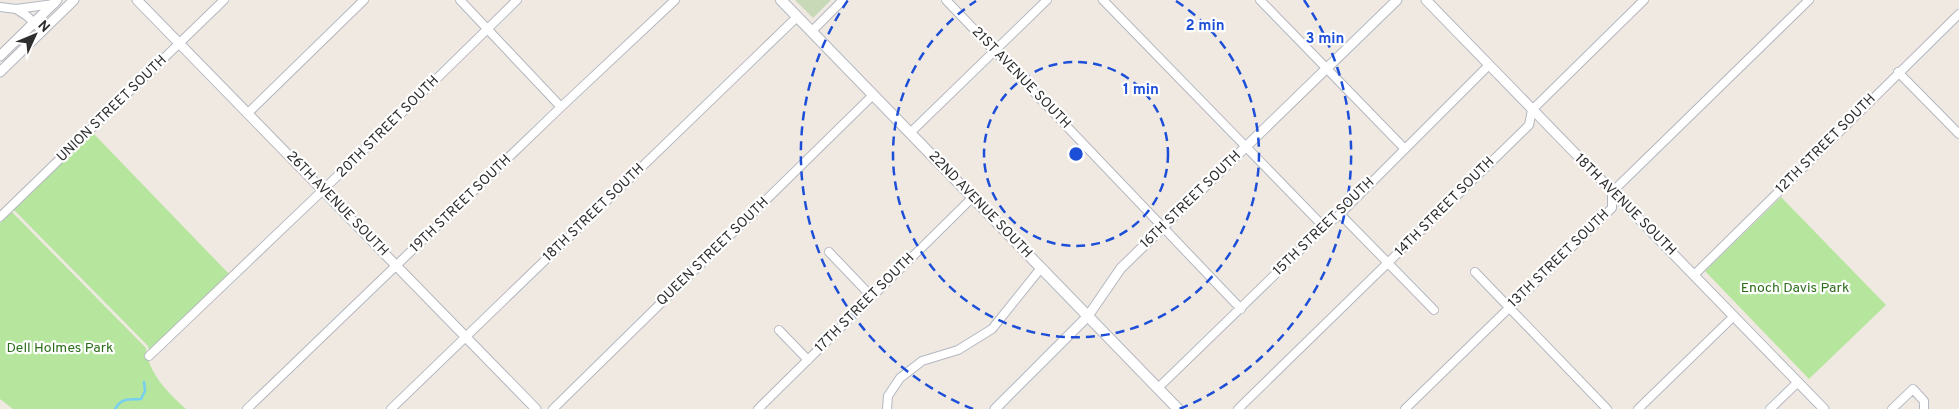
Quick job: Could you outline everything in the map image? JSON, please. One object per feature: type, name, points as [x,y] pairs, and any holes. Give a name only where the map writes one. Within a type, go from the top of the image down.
[{"type":"main road","name":"22ND AVENUE SOUTH","points":[[781,0],[1178,409]]},
{"type":"street","points":[[0,72],[74,0]]},
{"type":"street","name":"26TH AVENUE SOUTH","points":[[137,0],[536,409]]},
{"type":"street","name":"UNION STREET SOUTH","points":[[0,217],[224,0]]},
{"type":"street","points":[[351,0],[357,6]]},
{"type":"street","points":[[248,113],[364,0]]},
{"type":"street","points":[[460,0],[561,107]]},
{"type":"street","name":"20TH STREET SOUTH","points":[[149,356],[323,190],[516,0]]},
{"type":"street","name":"19TH STREET SOUTH","points":[[247,409],[675,0]]},
{"type":"street","points":[[812,32],[843,0]]},
{"type":"street","name":"21ST AVENUE SOUTH","points":[[946,0],[1241,309]]},
{"type":"street","points":[[910,133],[1047,0]]},
{"type":"street","points":[[1103,0],[1324,227]]},
{"type":"street","points":[[1260,0],[1404,148]]},
{"type":"street","name":"16TH STREET SOUTH","points":[[995,409],[1088,316],[1121,268],[1397,0]]},
{"type":"street","name":"18TH AVENUE SOUTH","points":[[1426,0],[1824,409]]},
{"type":"street","name":"14TH STREET SOUTH","points":[[1238,409],[1529,125],[1532,110],[1644,0]]},
{"type":"street","name":"13TH STREET SOUTH","points":[[1405,409],[1612,208],[1612,192],[1809,0]]},
{"type":"street","points":[[16,10],[56,2]]},
{"type":"street","points":[[0,56],[56,2]]},
{"type":"street","points":[[0,7],[16,10],[27,16],[42,31]]},
{"type":"street","name":"12TH STREET SOUTH","points":[[1694,275],[1959,14]]},
{"type":"street","name":"18TH STREET SOUTH","points":[[391,409],[797,17]]},
{"type":"street","name":"15TH STREET SOUTH","points":[[1158,388],[1324,227],[1340,214],[1489,65]]},
{"type":"street","points":[[1898,72],[1959,134]]},
{"type":"street","name":"QUEEN STREET SOUTH","points":[[553,409],[873,95]]},
{"type":"street","name":"17TH STREET SOUTH","points":[[758,409],[972,197]]},
{"type":"street","points":[[1340,214],[1434,310]]},
{"type":"street","points":[[829,252],[872,297]]},
{"type":"street","points":[[887,409],[888,396],[900,378],[922,361],[958,350],[992,329],[1041,268]]},
{"type":"street","points":[[1475,272],[1607,409]]},
{"type":"street","points":[[1638,409],[1734,316]]},
{"type":"street","points":[[779,330],[808,360]]},
{"type":"street","points":[[1770,409],[1798,382]]},
{"type":"street","points":[[1892,409],[1913,389],[1924,401],[1924,409]]},
{"type":"green space","points":[[795,0],[831,0],[813,18]]},
{"type":"green space","points":[[92,132],[229,274],[149,351],[148,346],[13,209]]},
{"type":"green space","name":"Enoch Davis Park","points":[[1781,197],[1886,305],[1809,379],[1705,271]]},
{"type":"green space","name":"Dell Holmes Park","points":[[12,212],[146,348],[151,366],[160,382],[186,409],[13,409],[0,399],[0,223]]},
{"type":"waterway","points":[[115,409],[123,401],[141,399],[145,391],[144,382]]}]
